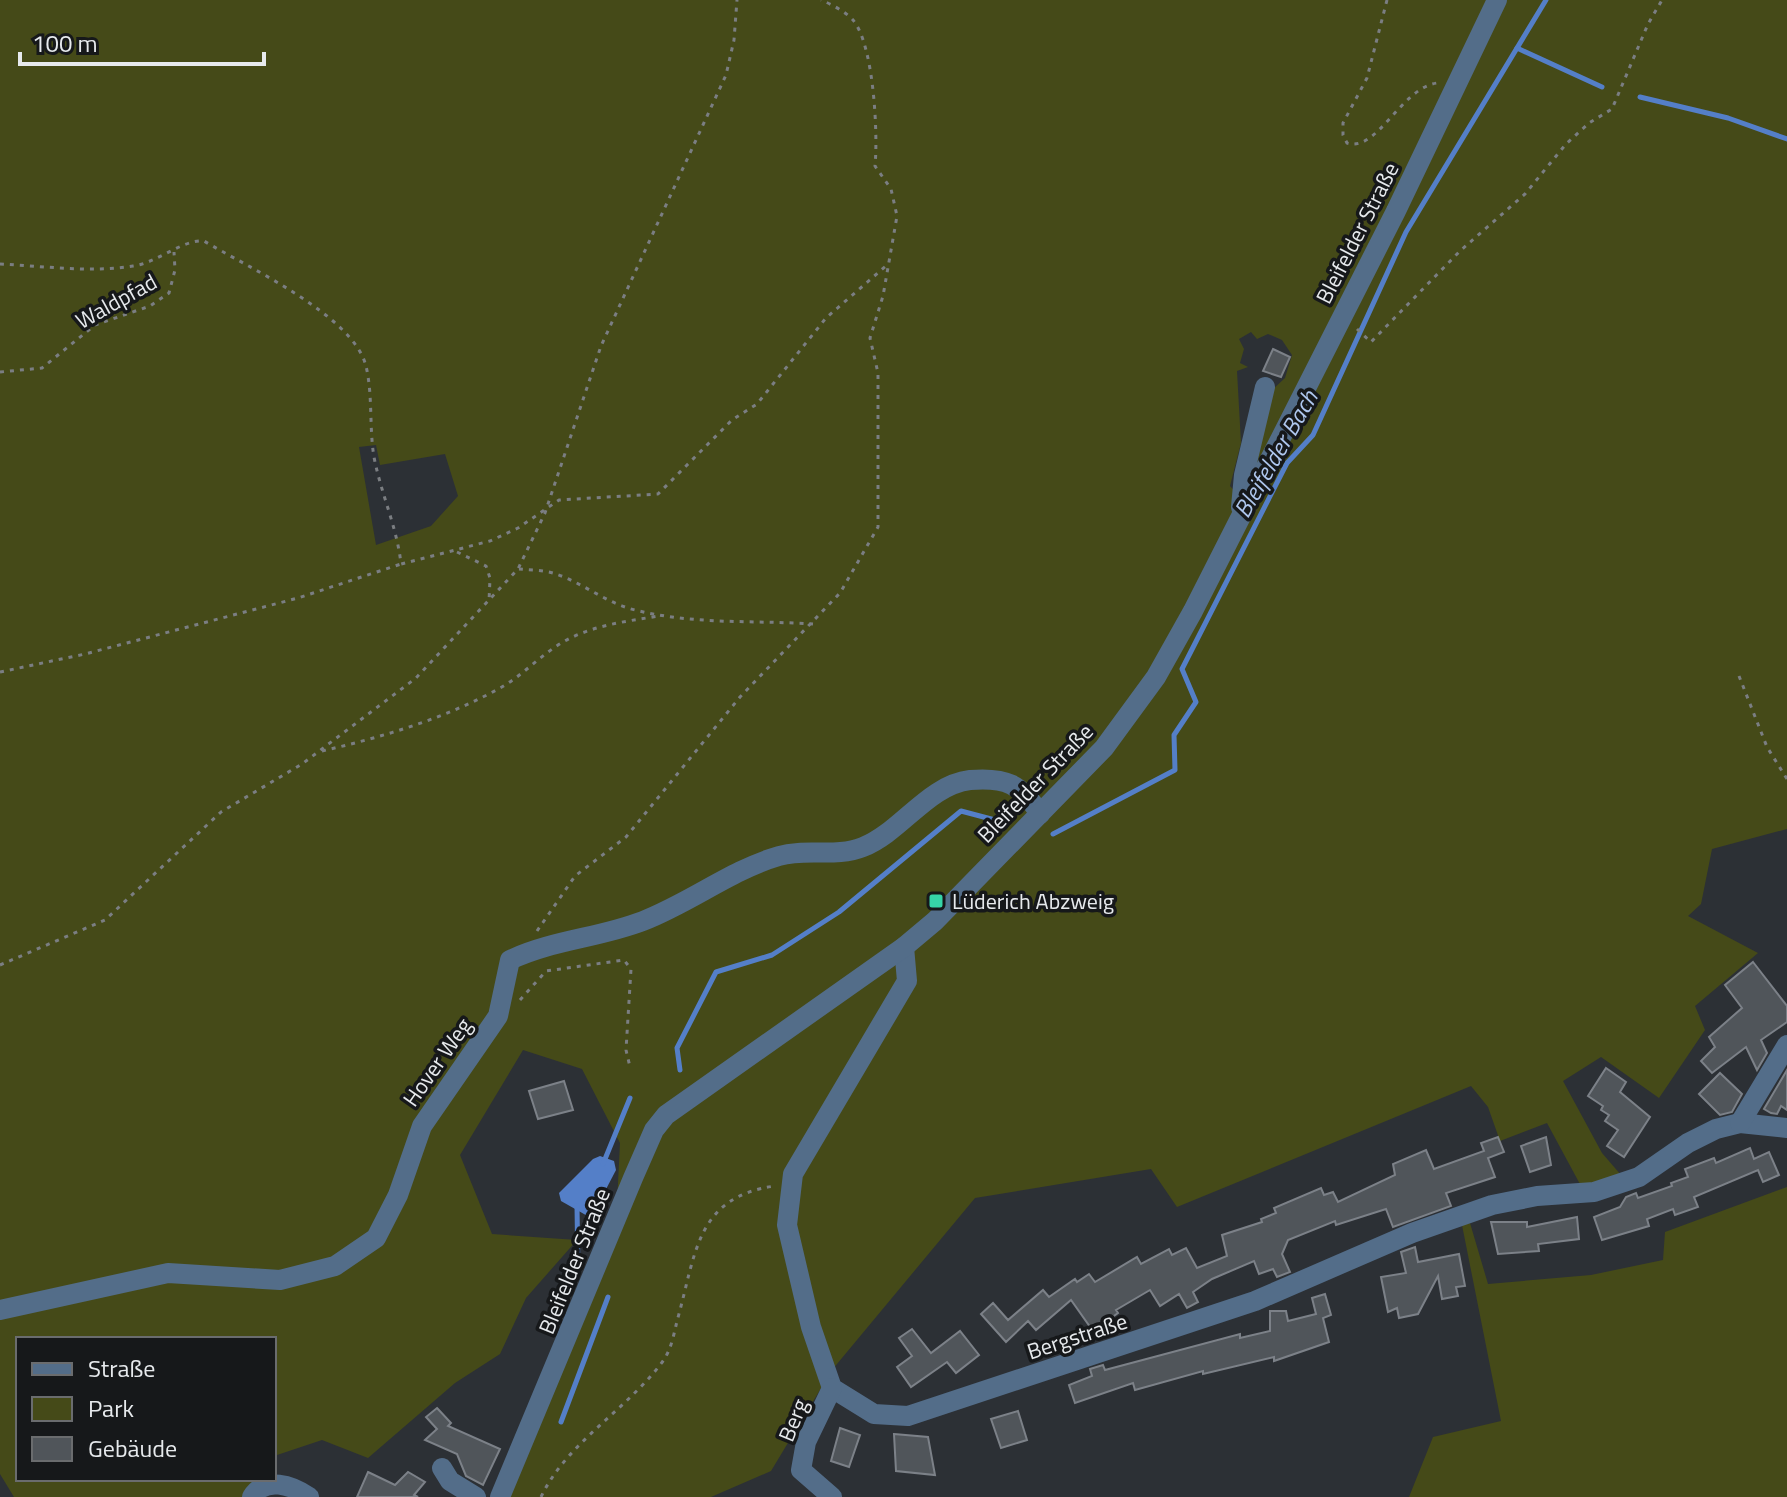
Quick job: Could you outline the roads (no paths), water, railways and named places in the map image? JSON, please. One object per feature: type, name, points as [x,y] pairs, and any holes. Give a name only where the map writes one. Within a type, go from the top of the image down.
[{"type":"street","name":"Bleifelder Straße","points":[[500,1497],[654,1130],[683,1101],[904,947],[1104,748],[1156,677],[1240,519],[1497,0]]},
{"type":"street","points":[[1240,519],[1244,475],[1265,387]]},
{"type":"street","name":"Hover Weg","points":[[0,1310],[168,1273],[280,1280],[335,1266],[376,1238],[398,1195],[422,1126],[498,1016],[510,960],[538,946],[567,943],[643,921],[692,899],[752,863],[789,853],[863,848],[893,829],[933,796],[966,781],[1000,779],[1026,793],[1040,814]]},
{"type":"street","points":[[832,1388],[795,1269],[787,1225],[793,1174],[907,981],[904,947]]},
{"type":"street","points":[[1740,1123],[1787,1045]]},
{"type":"street","name":"Bergstraße","points":[[832,1388],[874,1414],[908,1416],[1255,1301],[1412,1233],[1492,1205],[1537,1196],[1594,1192],[1639,1177],[1688,1143],[1740,1123],[1787,1128]]},
{"type":"street","name":"Berg","points":[[803,1497],[801,1470],[806,1442],[832,1388]]},
{"type":"street","points":[[442,1468],[450,1481],[476,1497]]},
{"type":"street","name":"Berg","points":[[801,1470],[832,1497]]},
{"type":"street","points":[[252,1497],[262,1486],[269,1484],[286,1485],[309,1497]]},
{"type":"water","points":[[600,1156],[614,1161],[616,1170],[591,1218],[561,1201],[559,1193],[593,1159]]},
{"type":"waterway","name":"Bleifelder Bach","points":[[1053,834],[1175,770],[1174,735],[1196,702],[1182,669],[1287,463],[1313,435],[1406,232],[1546,0]]},
{"type":"waterway","points":[[1517,48],[1602,87]]},
{"type":"waterway","points":[[1640,97],[1728,118],[1787,139]]},
{"type":"waterway","name":"Bleifelder Bach","points":[[680,1070],[677,1048],[716,972],[772,955],[839,912],[961,811],[995,820]]},
{"type":"waterway","name":"Bleifelder Bach","points":[[603,1164],[630,1098]]},
{"type":"waterway","name":"Bleifelder Bach","points":[[577,1206],[578,1274]]},
{"type":"waterway","name":"Bleifelder Bach","points":[[561,1422],[608,1297]]},
{"type":"place","name":"Lüderich Abzweig","points":[[936,901]]}]
